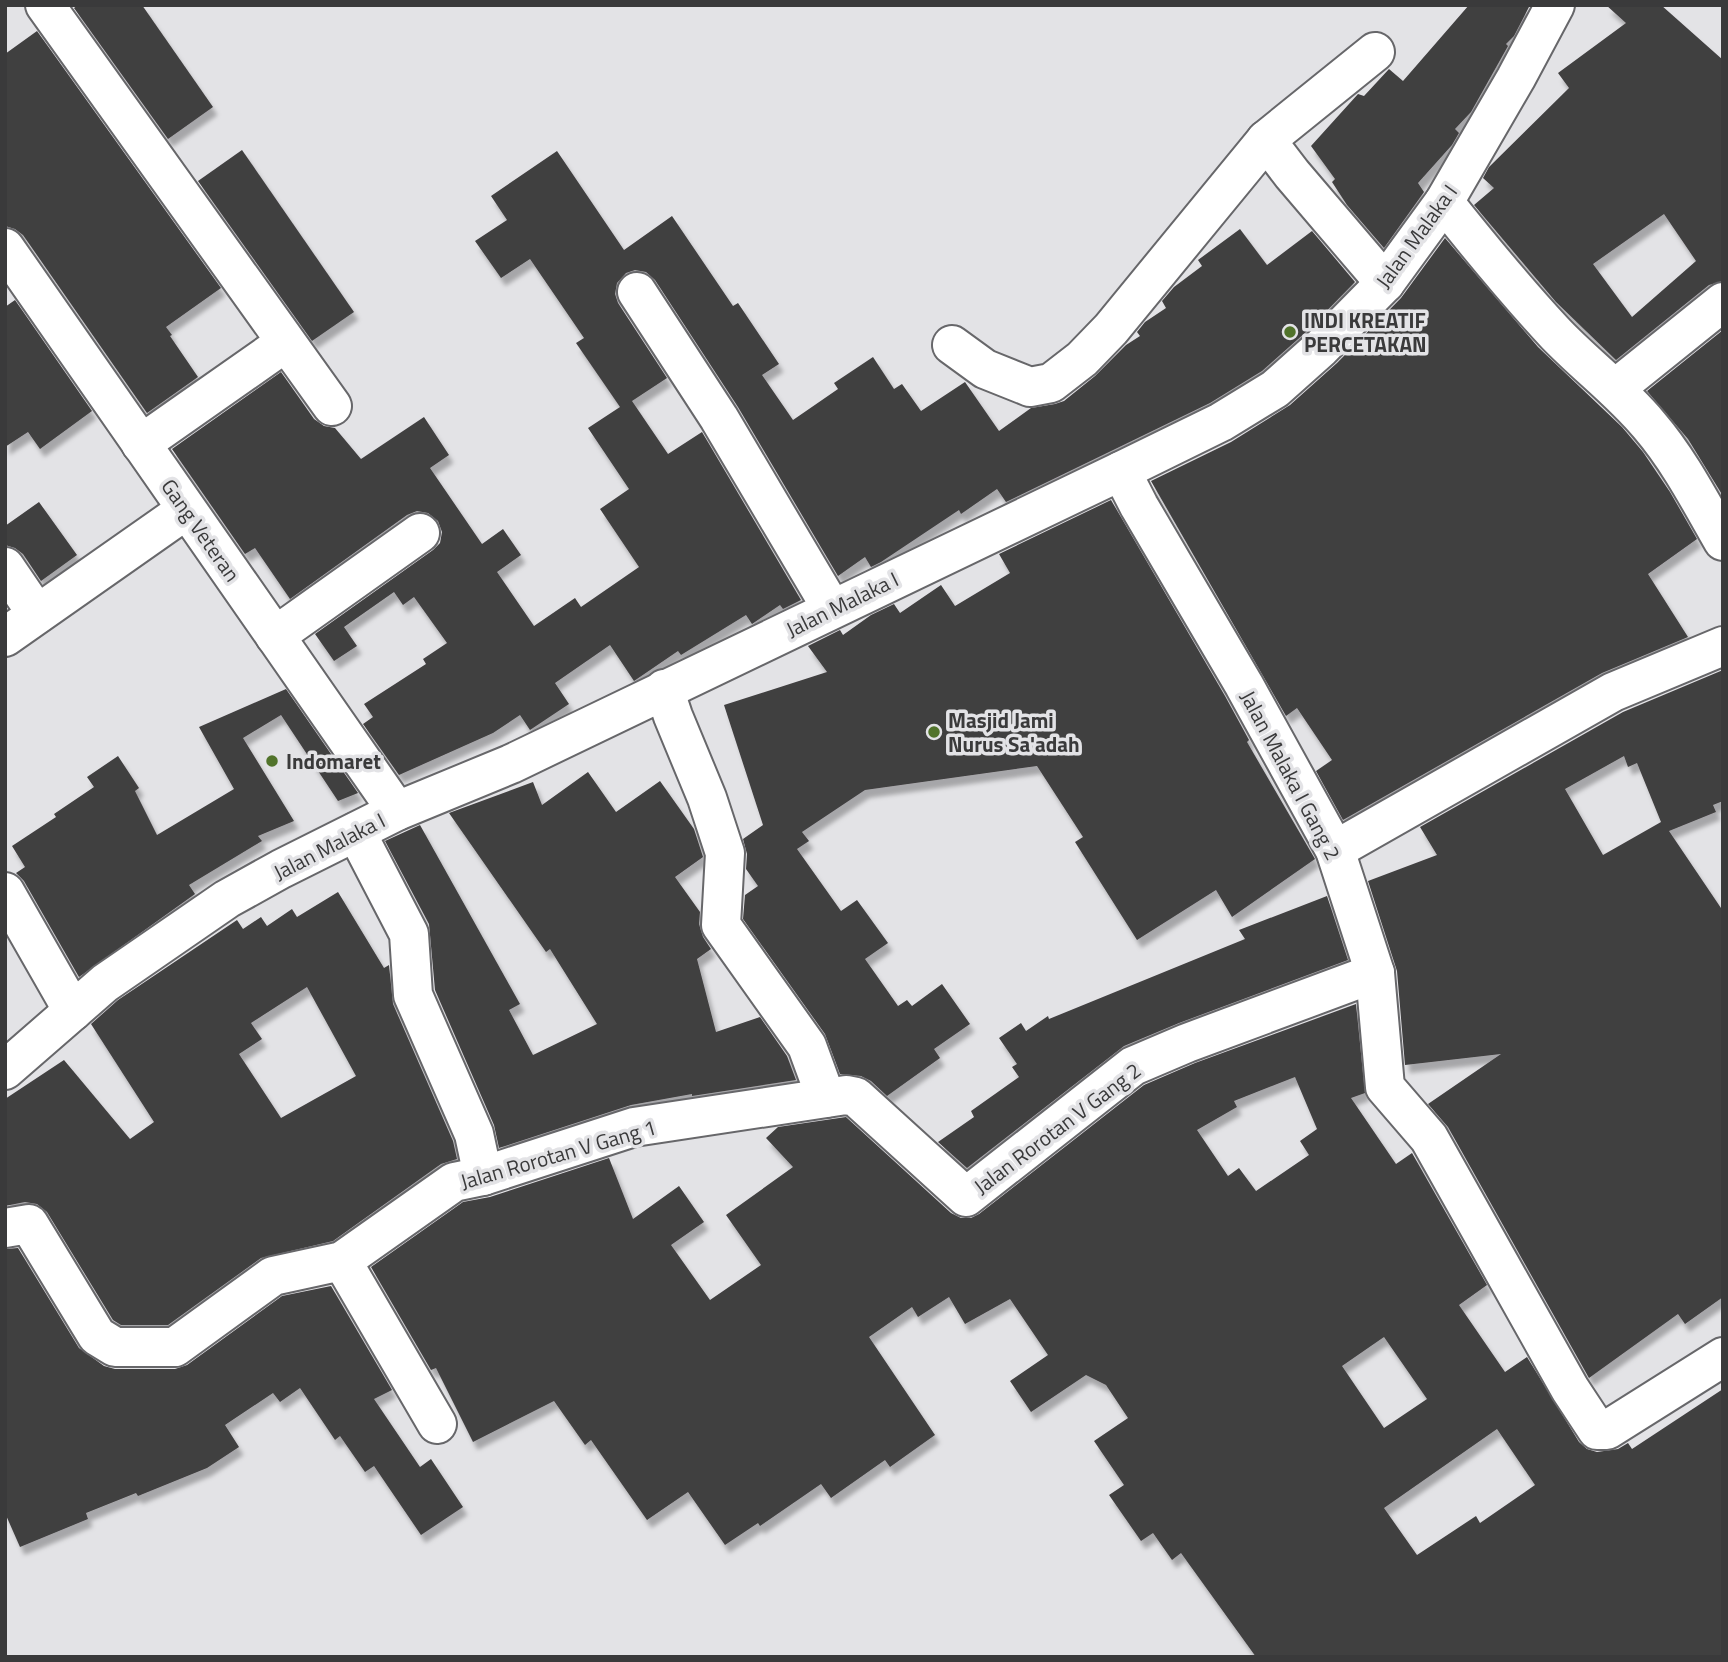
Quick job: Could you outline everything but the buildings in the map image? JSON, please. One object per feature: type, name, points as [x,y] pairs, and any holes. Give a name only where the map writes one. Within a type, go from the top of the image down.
[{"type":"street","points":[[45,5],[332,406]]},
{"type":"street","name":"Jalan Malaka I","points":[[5,1070],[105,983],[227,899],[281,869],[397,811],[511,764],[1121,471],[1221,422],[1275,388],[1321,348],[1385,283],[1444,202],[1555,5]]},
{"type":"street","points":[[952,345],[985,369],[1030,387],[1051,383],[1082,359],[1375,52]]},
{"type":"street","points":[[1277,154],[1385,283]]},
{"type":"street","points":[[1444,202],[1502,274],[1556,334],[1616,388],[1650,426],[1687,477],[1723,541]]},
{"type":"street","name":"Gang Veteran","points":[[5,248],[397,811]]},
{"type":"street","points":[[637,292],[719,418],[832,609]]},
{"type":"street","points":[[1616,388],[1723,302]]},
{"type":"street","points":[[141,444],[285,343]]},
{"type":"street","name":"Jalan Malaka I Gang 2","points":[[1121,471],[1335,850],[1375,974],[1385,1087],[1429,1138],[1570,1389],[1597,1430],[1603,1432],[1636,1413],[1723,1357]]},
{"type":"street","points":[[5,637],[186,510]]},
{"type":"street","points":[[283,646],[420,533]]},
{"type":"street","points":[[5,567],[37,614]]},
{"type":"street","points":[[1335,850],[1613,692],[1723,646]]},
{"type":"street","points":[[664,689],[707,797],[725,853],[721,925],[807,1046],[836,1097]]},
{"type":"street","points":[[356,832],[409,934],[413,995],[474,1134],[483,1176]]},
{"type":"street","points":[[5,892],[73,1011]]},
{"type":"street","name":"Jalan Rorotan V Gang 2","points":[[836,1097],[856,1097],[966,1197],[1133,1066],[1187,1043],[1375,974]]},
{"type":"street","name":"Jalan Rorotan V Gang 1","points":[[5,1228],[29,1224],[97,1336],[115,1347],[175,1348],[273,1276],[342,1261],[454,1182],[483,1176],[634,1127],[836,1097]]},
{"type":"street","points":[[342,1261],[437,1424]]},
{"type":"place","name":"INDI KREATIF PERCETAKAN","points":[[1290,332]]},
{"type":"place","name":"Masjid Jami Nurus Sa'adah","points":[[934,732]]},
{"type":"place","name":"Indomaret","points":[[272,761]]}]
